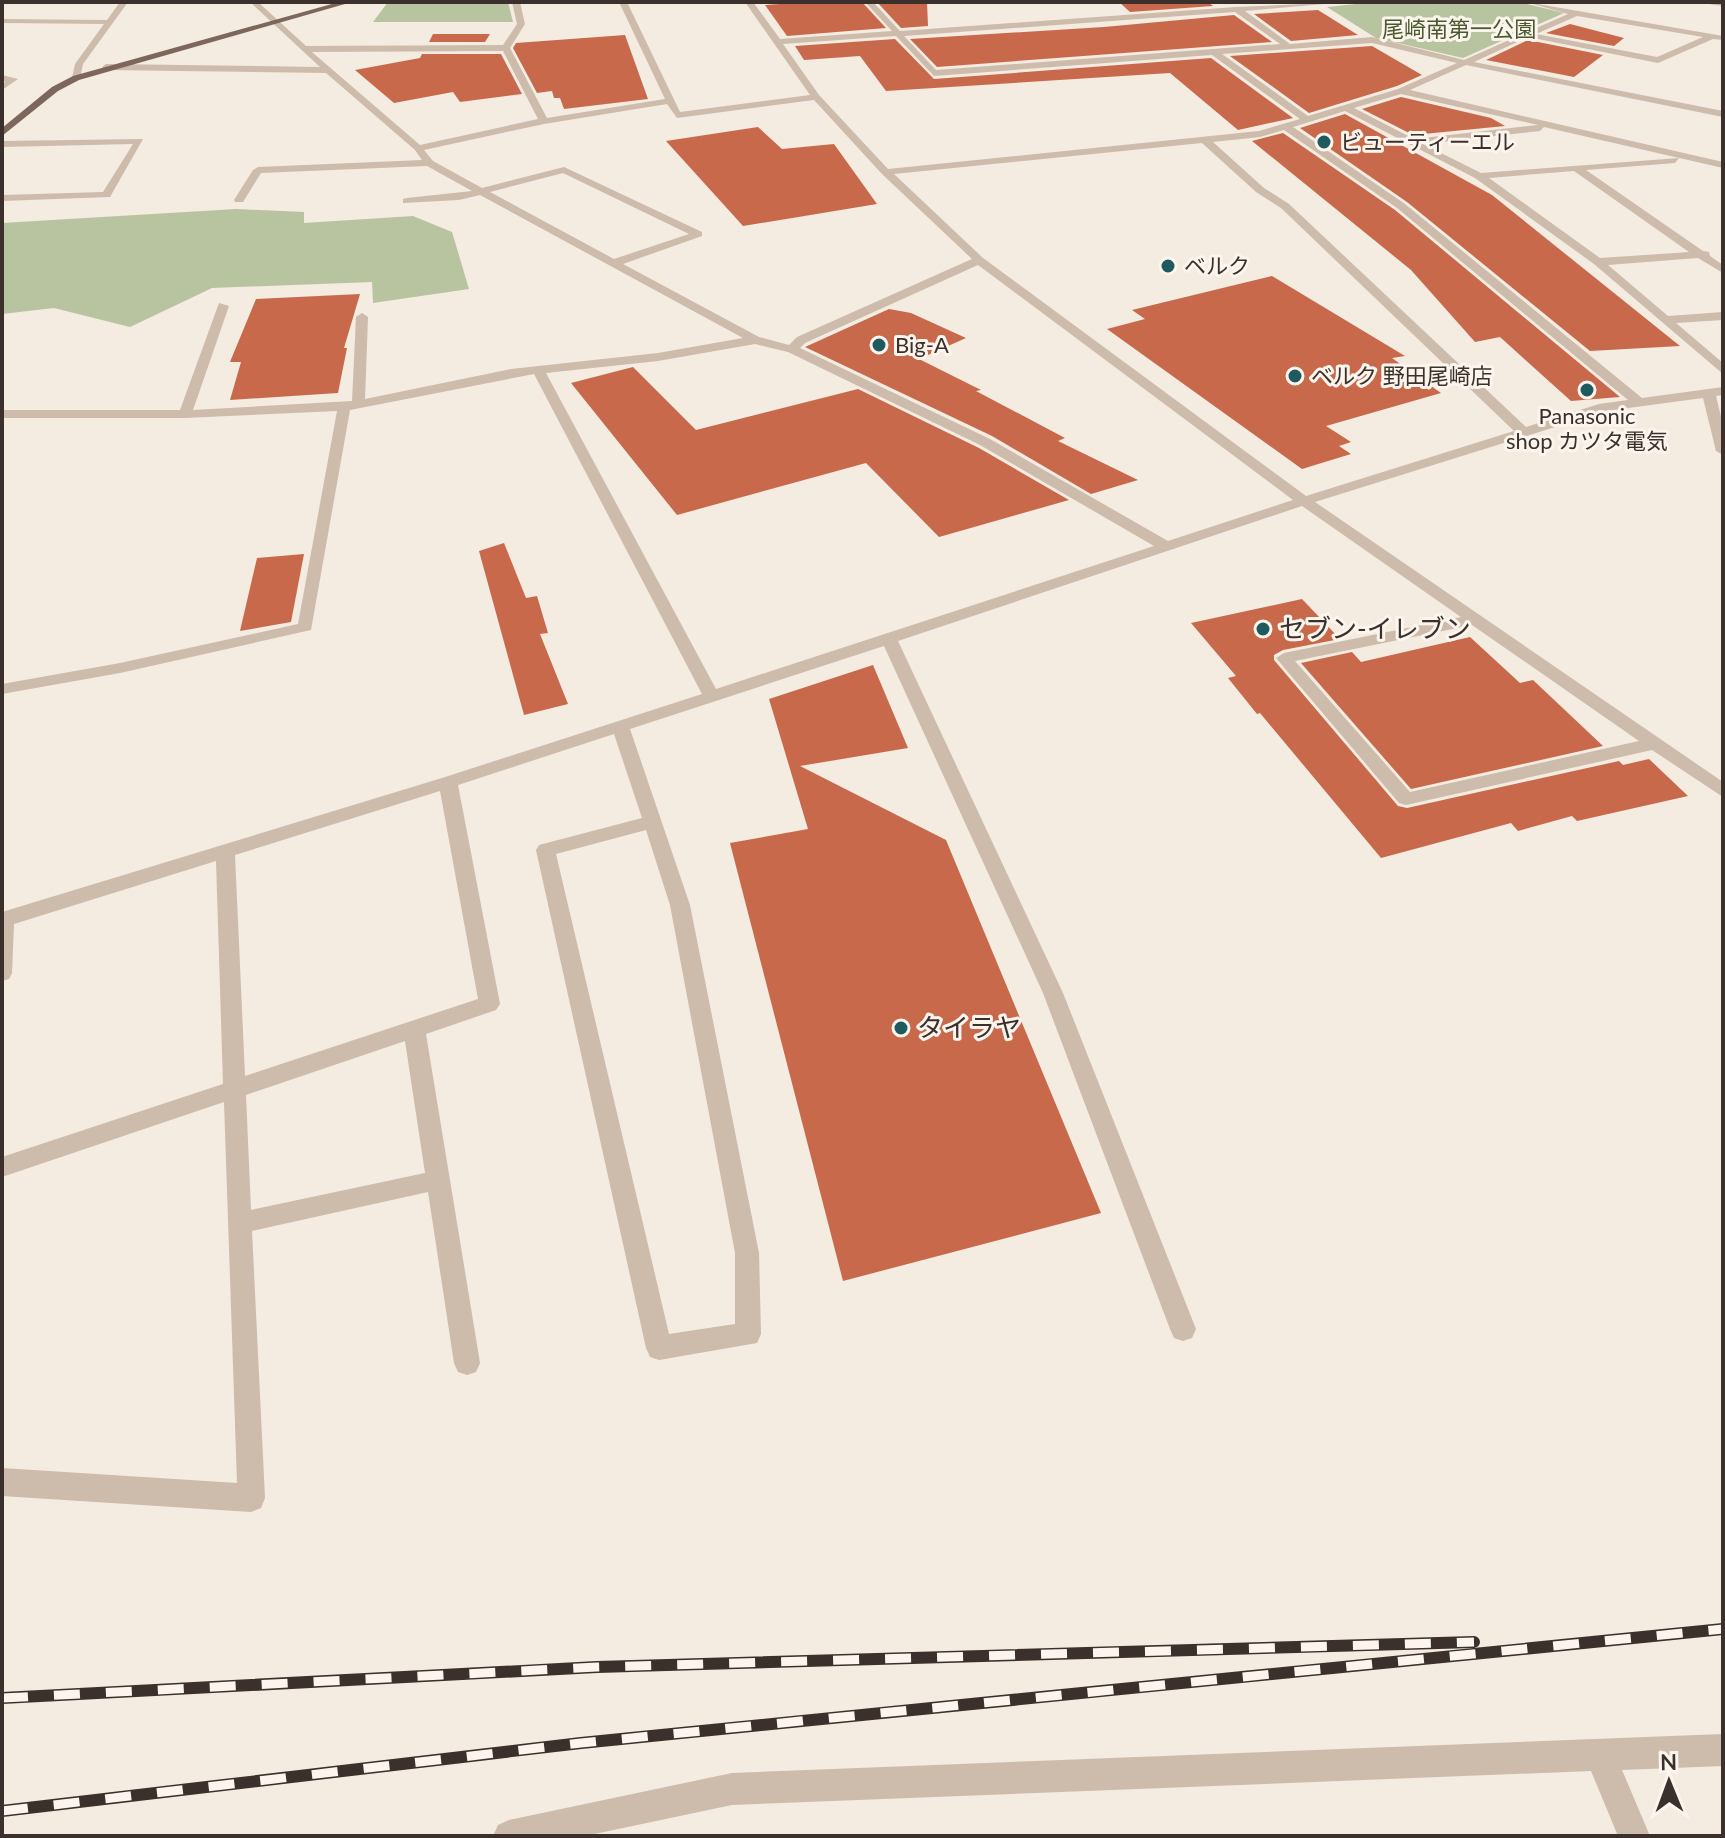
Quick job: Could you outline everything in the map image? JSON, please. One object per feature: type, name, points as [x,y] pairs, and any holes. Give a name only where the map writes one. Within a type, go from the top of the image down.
[{"type":"main road","points":[[2,133],[55,89],[76,78],[106,67],[348,2]]},
{"type":"street","points":[[76,78],[79,64],[124,2]]},
{"type":"street","points":[[254,2],[418,148],[429,163],[478,193],[617,262],[755,340],[792,349],[985,442],[1167,547]]},
{"type":"street","points":[[506,48],[521,24],[516,2]]},
{"type":"street","points":[[623,2],[677,115],[816,97]]},
{"type":"street","points":[[749,2],[816,97],[886,172],[979,260],[1304,501],[1723,791]]},
{"type":"street","points":[[869,2],[934,73],[1372,40],[1468,63],[1723,114]]},
{"type":"street","points":[[1227,2],[1288,46]]},
{"type":"street","points":[[778,42],[1343,2]]},
{"type":"street","points":[[1530,2],[1723,38]]},
{"type":"street","points":[[1698,2],[1723,4]]},
{"type":"street","points":[[1117,10],[1125,18]]},
{"type":"street","points":[[886,172],[1260,134],[1401,91],[1576,13]]},
{"type":"street","points":[[2,21],[109,22]]},
{"type":"street","points":[[1529,35],[1658,60],[1710,36]]},
{"type":"street","points":[[305,49],[506,48]]},
{"type":"street","points":[[506,48],[544,121]]},
{"type":"street","points":[[1214,52],[1309,121]]},
{"type":"street","points":[[106,67],[330,70]]},
{"type":"street","points":[[2,78],[14,79],[2,87]]},
{"type":"street","points":[[1401,91],[1723,165]]},
{"type":"street","points":[[418,148],[544,121],[668,101]]},
{"type":"street","points":[[1348,109],[1479,176],[1598,262],[1723,370]]},
{"type":"street","points":[[1413,142],[1555,126]]},
{"type":"street","points":[[1287,127],[1401,206],[1638,401]]},
{"type":"street","points":[[1204,139],[1260,190],[1285,206],[1523,432]]},
{"type":"street","points":[[2,144],[140,141],[106,195],[2,198]]},
{"type":"street","points":[[1479,176],[1695,158]]},
{"type":"street","points":[[239,200],[258,170],[429,163]]},
{"type":"street","points":[[1576,168],[1723,270]]},
{"type":"street","points":[[407,201],[478,193],[564,170],[698,234],[617,262]]},
{"type":"street","points":[[1598,262],[1723,253]]},
{"type":"street","points":[[792,349],[801,340],[979,260]]},
{"type":"street","points":[[185,414],[223,306]]},
{"type":"street","points":[[1665,320],[1723,316]]},
{"type":"street","points":[[2,689],[120,668],[305,627],[351,406],[362,317]]},
{"type":"street","points":[[2,414],[185,414],[351,406],[538,370],[658,357],[755,340]]},
{"type":"street","points":[[538,370],[711,695]]},
{"type":"street","points":[[2,973],[3,919],[448,782],[1304,501],[1604,407],[1716,392],[1723,451]]},
{"type":"street","points":[[1475,619],[1284,658],[1406,799],[1654,744]]},
{"type":"street","points":[[889,639],[1053,993],[1183,1329]]},
{"type":"street","points":[[620,725],[680,905],[744,1238],[748,1334],[659,1348],[546,850],[651,822]]},
{"type":"street","points":[[2,1167],[489,1004],[448,782]]},
{"type":"street","points":[[2,1482],[251,1498],[225,850]]},
{"type":"street","points":[[414,1029],[467,1363]]},
{"type":"street","points":[[241,1223],[438,1180]]},
{"type":"street","points":[[520,1835],[732,1789],[1723,1750]]},
{"type":"street","points":[[1601,1756],[1634,1836]]},
{"type":"green space","points":[[388,2],[508,2],[513,22],[373,22]]},
{"type":"green space","name":"尾崎南第一公園","points":[[1375,2],[1519,2],[1564,13],[1463,58],[1376,38],[1327,7]]},
{"type":"green space","points":[[236,209],[304,212],[304,223],[413,216],[452,232],[469,289],[373,303],[372,282],[212,288],[130,327],[54,308],[2,314],[2,223]]},
{"type":"building","points":[[862,2],[886,28],[787,36],[765,5]]},
{"type":"building","points":[[877,2],[927,2],[928,26],[901,28]]},
{"type":"building","points":[[1119,2],[1208,2],[1213,6],[1130,12]]},
{"type":"building","points":[[1318,10],[1358,35],[1291,41],[1254,14]]},
{"type":"building","points":[[1234,15],[1272,42],[937,67],[910,39],[1104,27]]},
{"type":"building","points":[[1570,24],[1624,38],[1614,46],[1546,33]]},
{"type":"building","points":[[433,34],[490,34],[485,42],[429,42]]},
{"type":"building","points":[[625,35],[648,99],[564,109],[560,98],[554,98],[552,91],[537,93],[513,48],[516,43]]},
{"type":"building","points":[[895,39],[934,79],[1211,58],[1293,118],[1238,130],[1170,73],[886,91],[860,56],[804,60],[795,46]]},
{"type":"building","points":[[1528,40],[1603,55],[1574,77],[1486,60]]},
{"type":"building","points":[[1372,46],[1422,75],[1397,86],[1309,113],[1230,56]]},
{"type":"building","points":[[422,54],[501,54],[522,94],[460,102],[453,92],[394,103],[355,70],[420,58]]},
{"type":"building","points":[[1401,97],[1491,118],[1505,126],[1413,135],[1362,109]]},
{"type":"building","points":[[1345,114],[1492,195],[1680,346],[1590,351],[1407,202],[1300,128]]},
{"type":"building","points":[[758,127],[782,149],[834,144],[877,204],[743,226],[666,141]]},
{"type":"building","points":[[1283,133],[1395,210],[1620,397],[1571,401],[1500,337],[1475,342],[1411,270],[1252,141]]},
{"type":"building","name":"ベルク 野田尾崎店","points":[[1272,276],[1405,356],[1392,358],[1441,393],[1326,426],[1351,442],[1339,446],[1351,454],[1302,469],[1107,329],[1145,319],[1132,310]]},
{"type":"building","points":[[360,294],[344,348],[347,348],[338,393],[230,400],[241,362],[230,362],[256,299]]},
{"type":"building","points":[[889,309],[911,313],[966,338],[919,359],[1065,438],[1058,441],[1138,480],[1091,494],[992,436],[805,347]]},
{"type":"building","points":[[633,367],[696,430],[858,389],[979,448],[1069,500],[939,537],[866,463],[677,515],[571,383]]},
{"type":"building","points":[[504,543],[526,598],[537,596],[548,633],[540,634],[568,704],[524,715],[479,551]]},
{"type":"building","points":[[304,554],[291,622],[240,631],[257,558]]},
{"type":"building","points":[[1302,599],[1340,639],[1283,650],[1274,655],[1274,660],[1398,806],[1407,808],[1619,761],[1623,765],[1649,759],[1688,796],[1577,821],[1572,816],[1518,831],[1511,823],[1381,858],[1260,713],[1257,714],[1228,678],[1236,676],[1191,623]]},
{"type":"building","points":[[1470,637],[1520,683],[1533,680],[1603,746],[1411,789],[1301,663],[1352,652],[1361,662]]},
{"type":"building","name":"タイラヤ","points":[[873,665],[908,748],[800,766],[946,840],[1101,1213],[843,1281],[730,843],[808,829],[769,699]]},
{"type":"railway","points":[[2,1811],[581,1743],[1723,1629]]},
{"type":"railway","points":[[2,1698],[597,1667],[1474,1642]]},
{"type":"place","name":"ビューティーエル","points":[[1324,142]]},
{"type":"place","name":"ベルク","points":[[1168,266]]},
{"type":"place","name":"Big-A","points":[[879,345]]},
{"type":"place","name":"ベルク 野田尾崎店","points":[[1295,376]]},
{"type":"place","name":"Panasonic shop カツタ電気","points":[[1587,390]]},
{"type":"place","name":"セブン-イレブン","points":[[1263,629]]},
{"type":"place","name":"タイラヤ","points":[[901,1028]]}]
